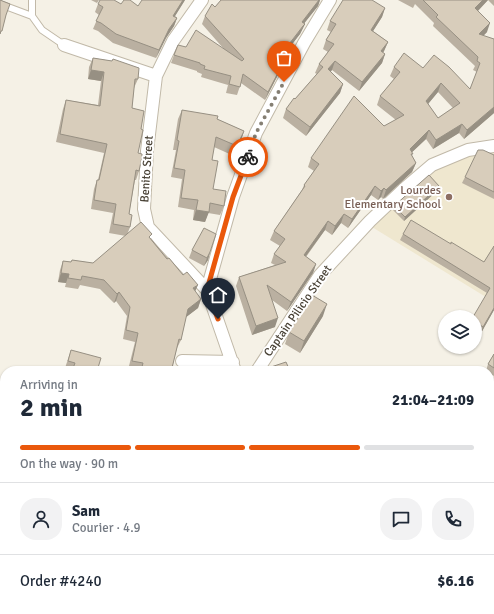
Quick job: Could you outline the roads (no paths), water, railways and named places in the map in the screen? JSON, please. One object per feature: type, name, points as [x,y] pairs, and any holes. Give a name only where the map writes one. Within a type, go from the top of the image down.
[{"type":"street","name":"Benito Street","points":[[202,0],[172,41],[156,76],[147,151],[144,209],[148,227],[207,290],[234,366]]},
{"type":"street","points":[[207,290],[233,197],[256,133],[304,43],[330,0]]},
{"type":"street","points":[[64,45],[156,76]]},
{"type":"street","name":"Captain Pilicio Street","points":[[260,366],[320,275],[370,221],[432,165],[468,150],[494,146]]},
{"type":"street","points":[[182,361],[225,366]]},
{"type":"lane","points":[[32,0],[32,16]]},
{"type":"lane","points":[[0,4],[32,16],[42,30],[64,45]]},
{"type":"place","name":"Lourdes Elementary School","points":[[449,197]]}]
